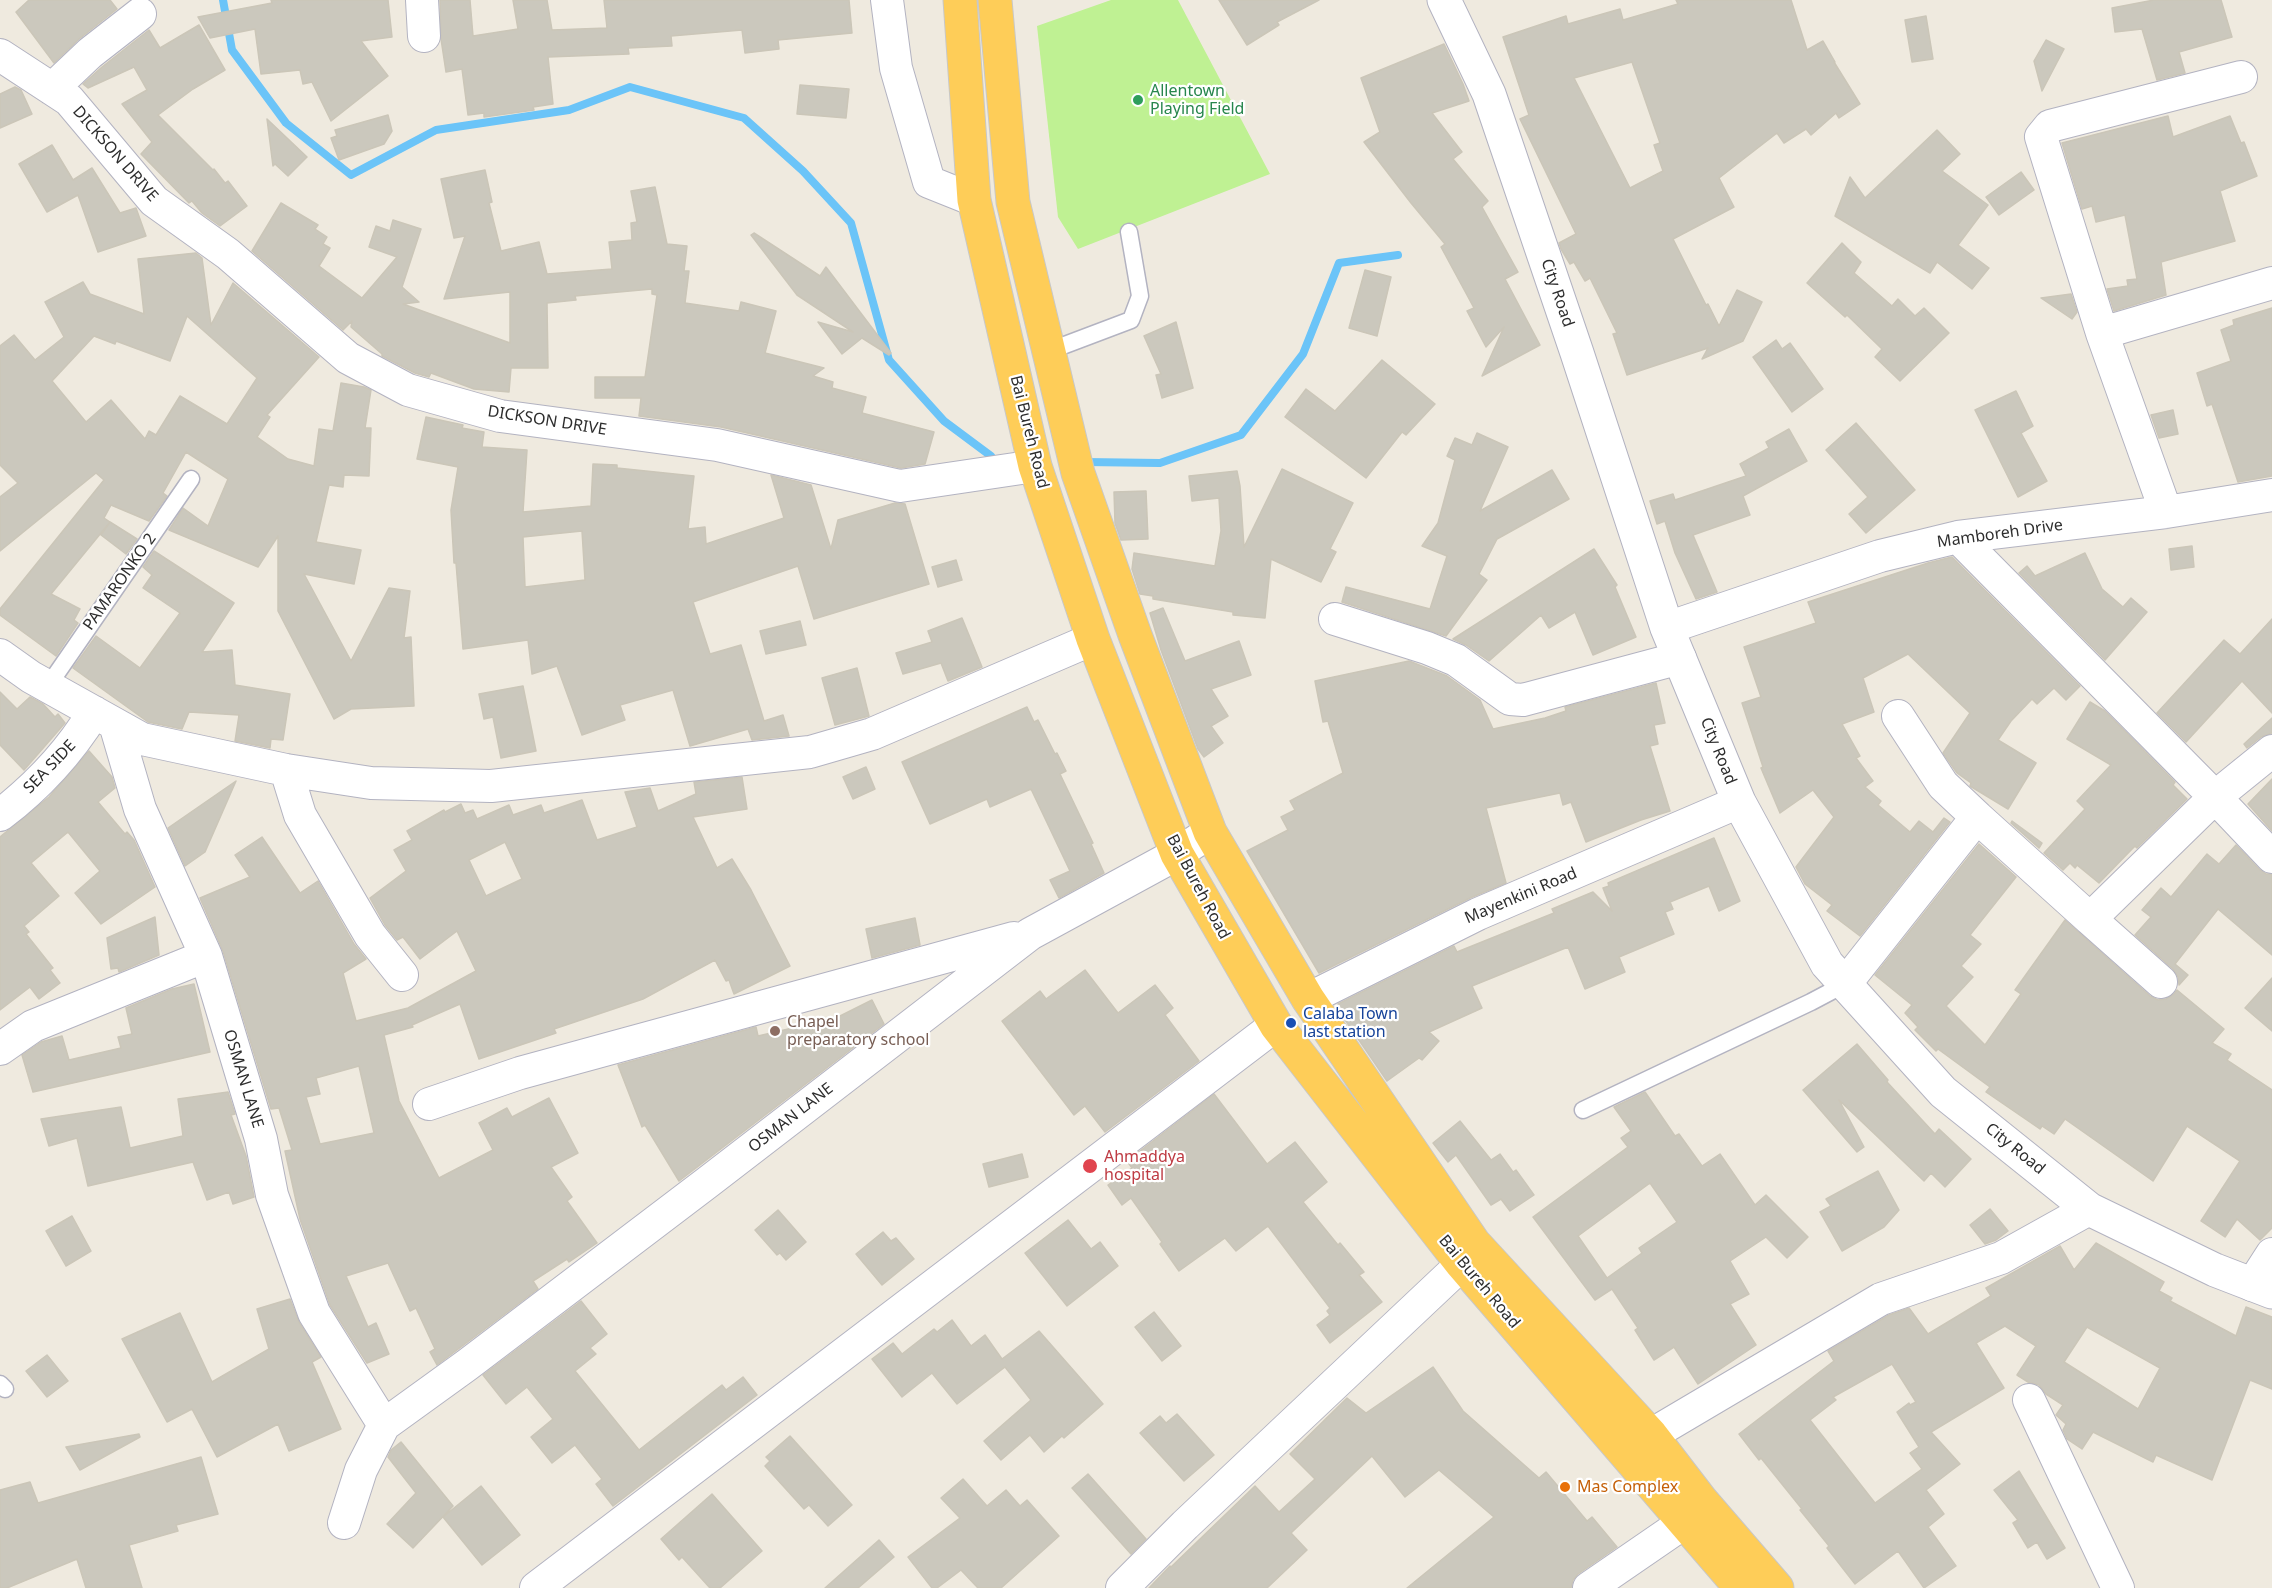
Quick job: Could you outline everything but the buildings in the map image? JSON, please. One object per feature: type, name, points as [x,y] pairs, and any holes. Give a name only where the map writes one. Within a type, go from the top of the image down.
[{"type":"highway","name":"Bai Bureh Road","points":[[960,0],[974,200],[1035,466],[1094,639],[1177,854],[1276,1025],[1462,1263],[1741,1588]]},
{"type":"highway","name":"Bai Bureh Road","points":[[995,0],[1013,202],[1078,473],[1135,635],[1210,832],[1308,999],[1474,1242],[1651,1435],[1701,1500],[1777,1588]]},
{"type":"main road","name":"City Road","points":[[1453,3],[1489,94],[1667,628],[1739,802],[1827,964],[1942,1092],[2089,1209],[2262,1289]]},
{"type":"street","points":[[422,0],[424,36]]},
{"type":"street","points":[[887,0],[896,68],[929,182],[974,200]]},
{"type":"street","points":[[52,89],[90,53],[140,14]]},
{"type":"street","name":"DICKSON DRIVE","points":[[0,55],[69,100],[154,201],[228,254],[348,358],[408,390],[500,416],[717,445],[900,486],[1035,466]]},
{"type":"street","points":[[2166,512],[2102,333],[2041,137],[2050,126],[2241,77]]},
{"type":"street","points":[[2102,333],[2272,283]]},
{"type":"street","name":"Mamboreh Drive","points":[[1667,628],[1880,556],[1958,537],[2166,512],[2272,495]]},
{"type":"street","points":[[1958,537],[2272,857]]},
{"type":"street","points":[[1335,619],[1427,648],[1456,660],[1510,699],[1523,700],[1680,658]]},
{"type":"street","points":[[0,655],[48,686],[142,739],[286,770],[371,783],[491,786],[810,752],[872,734],[1094,639]]},
{"type":"street","points":[[1898,716],[1943,785],[2161,982]]},
{"type":"street","name":"OSMAN LANE","points":[[105,718],[141,809],[206,956],[261,1139],[272,1195],[314,1313],[384,1425]]},
{"type":"street","name":"SEA SIDE","points":[[0,815],[76,742],[105,718]]},
{"type":"street","points":[[2090,919],[2215,797],[2272,751]]},
{"type":"street","points":[[286,770],[300,815],[370,935],[402,975]]},
{"type":"street","name":"Mayenkini Road","points":[[1308,999],[1478,914],[1739,802]]},
{"type":"street","points":[[1845,984],[1977,817]]},
{"type":"street","name":"OSMAN LANE","points":[[344,1524],[361,1470],[384,1425],[467,1365],[708,1182],[1030,934],[1177,854],[1210,832]]},
{"type":"street","points":[[429,1104],[520,1073],[1030,934]]},
{"type":"street","points":[[0,1049],[33,1026],[206,956]]},
{"type":"street","points":[[536,1588],[1276,1025]]},
{"type":"street","points":[[1651,1435],[1881,1299],[2001,1258],[2089,1209]]},
{"type":"street","points":[[2262,1289],[2272,1254]]},
{"type":"street","points":[[1122,1588],[1462,1263]]},
{"type":"street","points":[[2029,1400],[2118,1588]]},
{"type":"street","points":[[1589,1588],[1685,1522]]},
{"type":"lane","points":[[1049,351],[1131,320],[1140,296],[1129,232]]},
{"type":"lane","name":"PAMARONKO 2","points":[[48,686],[191,478]]},
{"type":"lane","points":[[1583,1110],[1845,984]]},
{"type":"green space","name":"Allentown Playing Field","points":[[1111,0],[1178,0],[1270,174],[1078,249],[1058,217],[1037,26]]},
{"type":"waterway","points":[[223,0],[232,50],[286,123],[351,175],[436,130],[569,110],[630,87],[744,118],[803,171],[851,223],[889,360],[944,421],[991,456]]},
{"type":"waterway","points":[[1085,462],[1160,463],[1241,435],[1303,354],[1339,263],[1398,255]]},
{"type":"place","name":"Allentown Playing Field","points":[[1138,100]]},
{"type":"place","name":"Calaba Town last station","points":[[1291,1023]]},
{"type":"place","name":"Chapel preparatory school","points":[[775,1031]]},
{"type":"place","name":"Ahmaddya hospital","points":[[1090,1166]]},
{"type":"place","name":"Mas Complex","points":[[1565,1487]]}]
